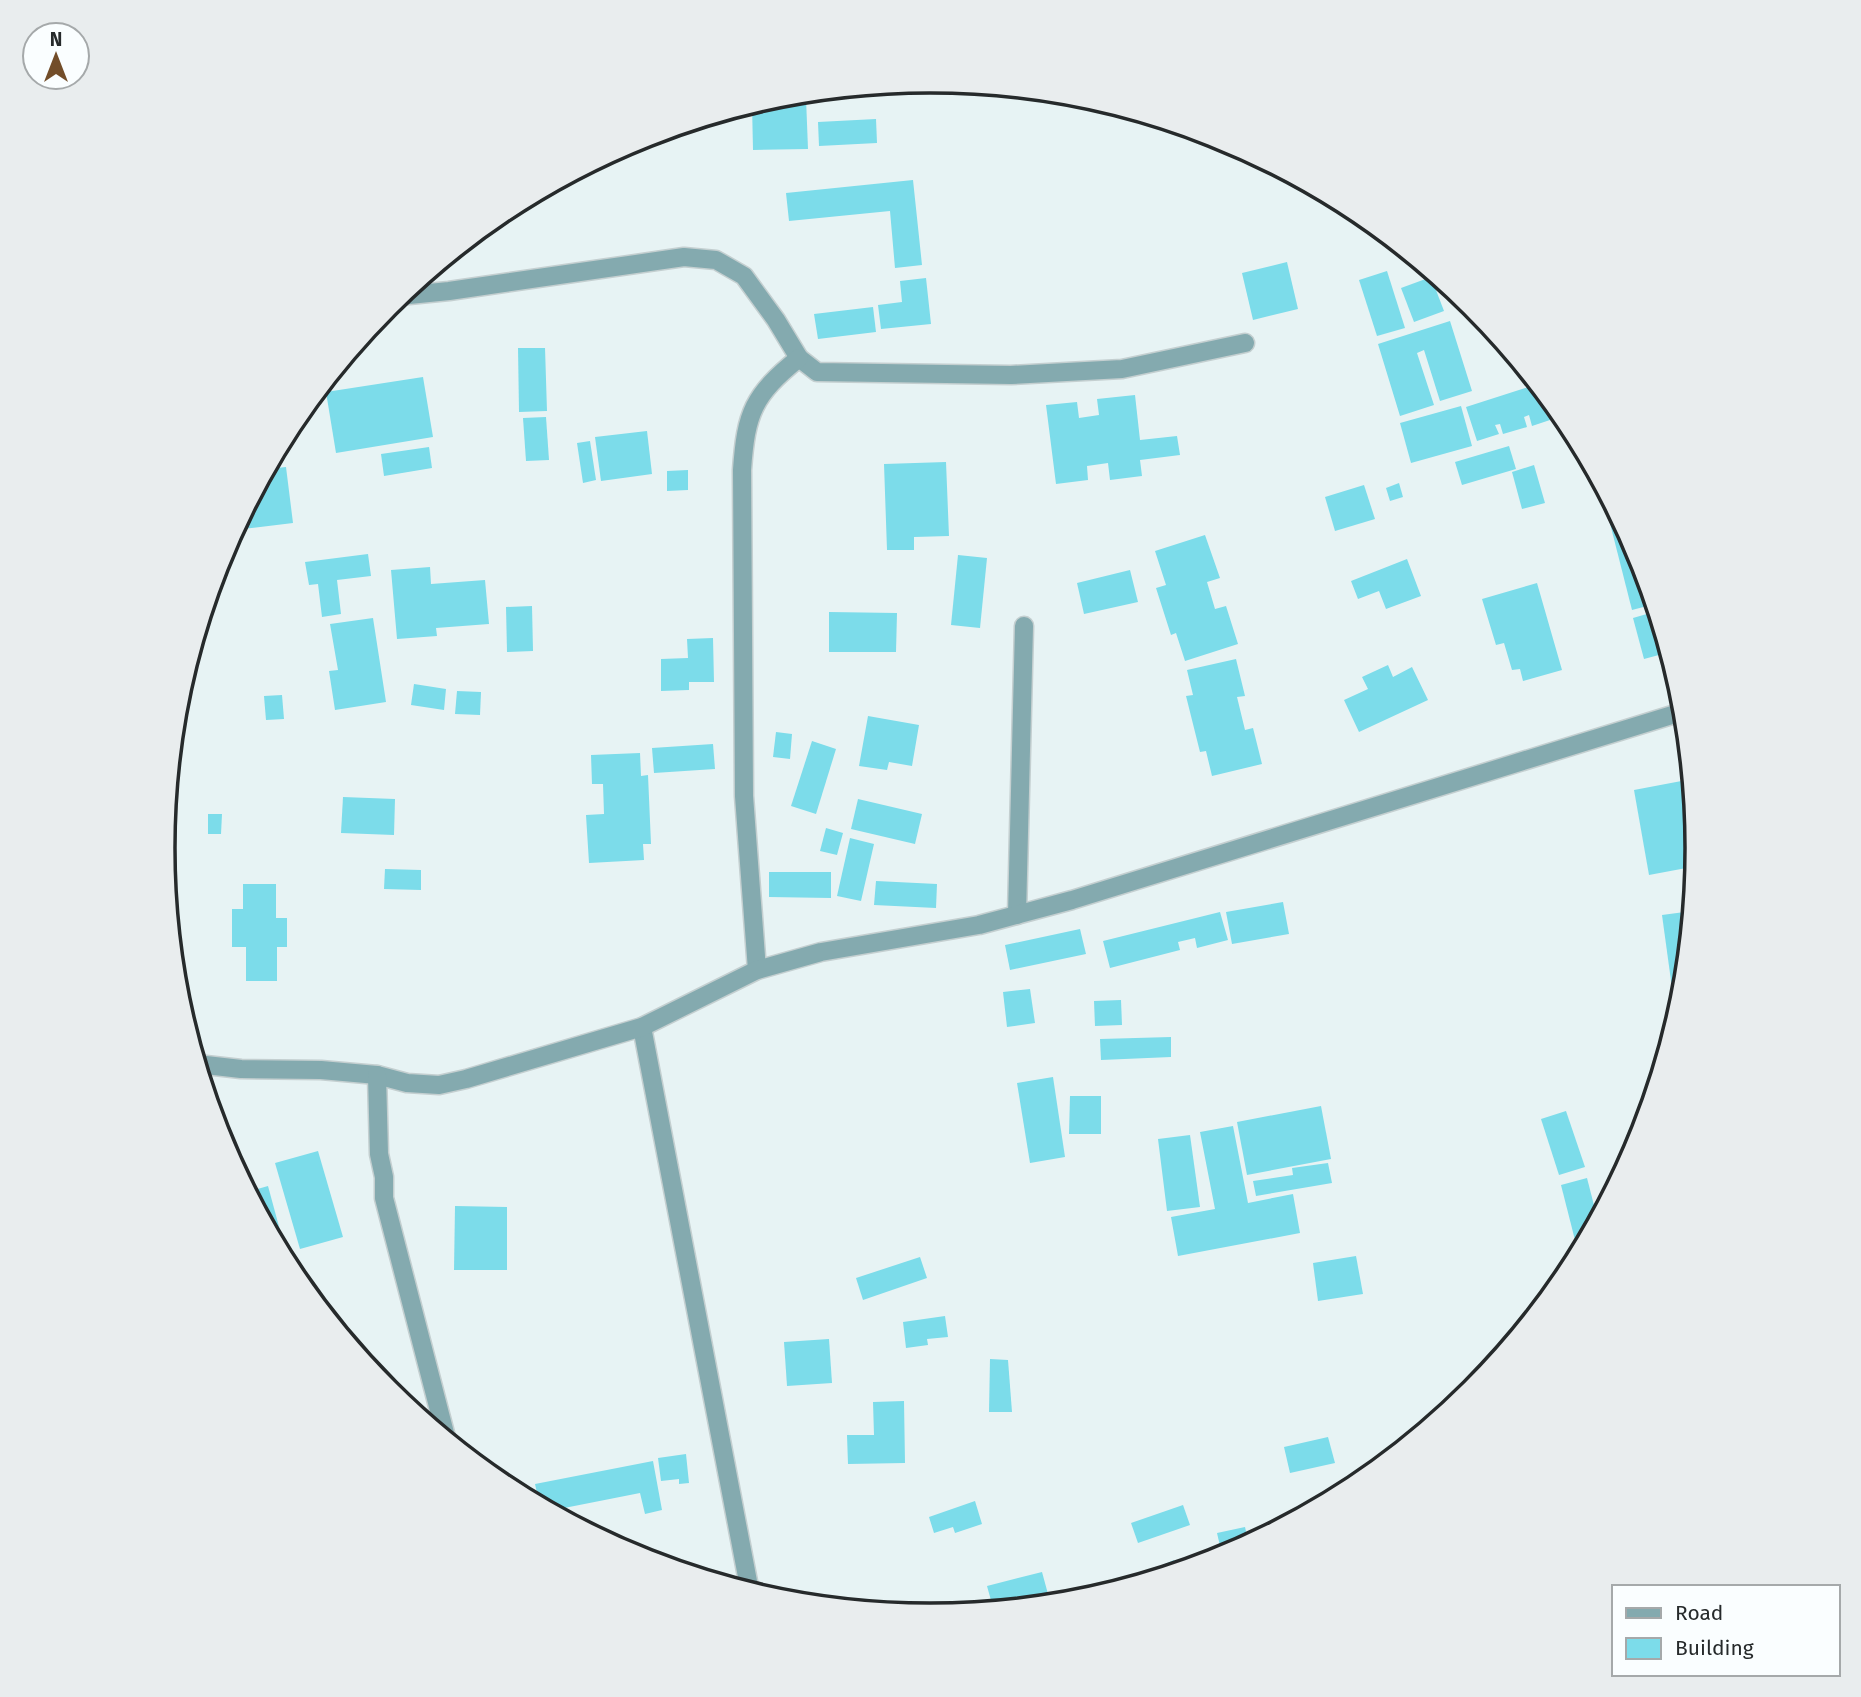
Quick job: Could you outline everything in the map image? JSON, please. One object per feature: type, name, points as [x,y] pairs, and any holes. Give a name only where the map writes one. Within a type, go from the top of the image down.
[{"type":"street","points":[[417,294],[684,257],[716,260],[744,276],[799,358],[817,372],[1010,375],[1122,369],[1244,343]]},
{"type":"street","points":[[757,970],[744,796],[744,432],[755,405],[773,380],[799,358]]},
{"type":"street","points":[[1017,915],[1024,626]]},
{"type":"street","points":[[207,1065],[377,1075],[407,1083],[439,1085],[466,1079],[642,1027],[757,970],[821,952],[979,925],[1017,915],[1674,714]]},
{"type":"street","points":[[642,1027],[748,1581]]},
{"type":"street","points":[[377,1075],[379,1154],[384,1177],[384,1198],[443,1426]]},
{"type":"building","points":[[806,103],[808,149],[753,150],[752,115]]},
{"type":"building","points":[[876,119],[877,143],[819,146],[818,122]]},
{"type":"building","points":[[913,180],[922,265],[895,268],[890,211],[789,221],[786,193]]},
{"type":"building","points":[[1287,262],[1298,309],[1253,320],[1242,273]]},
{"type":"building","points":[[1387,271],[1405,328],[1377,336],[1359,280]]},
{"type":"building","points":[[926,278],[931,324],[881,329],[878,305],[902,302],[900,281]]},
{"type":"building","points":[[1427,278],[1434,285],[1444,311],[1414,322],[1401,288]]},
{"type":"building","points":[[873,307],[876,332],[818,339],[814,314]]},
{"type":"building","points":[[1450,321],[1472,391],[1440,401],[1424,350],[1417,353],[1434,405],[1400,416],[1378,344]]},
{"type":"building","points":[[518,348],[545,348],[547,411],[519,412]]},
{"type":"building","points":[[423,377],[433,437],[336,453],[326,394],[328,392]]},
{"type":"building","points":[[1529,387],[1552,419],[1532,426],[1529,415],[1524,417],[1527,427],[1503,434],[1500,424],[1495,425],[1499,434],[1477,441],[1466,407]]},
{"type":"building","points":[[1135,395],[1140,440],[1177,436],[1180,455],[1140,460],[1142,476],[1110,480],[1108,463],[1087,466],[1088,480],[1056,484],[1046,405],[1077,402],[1079,418],[1099,415],[1097,399]]},
{"type":"building","points":[[1461,406],[1472,446],[1411,463],[1400,423]]},
{"type":"building","points":[[546,417],[549,460],[526,461],[523,418]]},
{"type":"building","points":[[647,431],[652,474],[601,481],[595,437]]},
{"type":"building","points":[[590,441],[596,480],[583,483],[577,443]]},
{"type":"building","points":[[1509,446],[1516,469],[1462,485],[1455,462]]},
{"type":"building","points":[[429,447],[432,468],[384,476],[381,454]]},
{"type":"building","points":[[946,462],[949,536],[914,537],[914,550],[887,550],[884,464]]},
{"type":"building","points":[[1534,465],[1545,503],[1522,509],[1512,472]]},
{"type":"building","points":[[286,467],[293,523],[246,529],[253,514],[278,468]]},
{"type":"building","points":[[688,470],[688,490],[667,491],[667,471]]},
{"type":"building","points":[[1399,483],[1403,497],[1390,501],[1386,488]]},
{"type":"building","points":[[1364,485],[1375,519],[1335,531],[1325,497]]},
{"type":"building","points":[[1607,513],[1629,559],[1646,606],[1632,610]]},
{"type":"building","points":[[1205,535],[1220,578],[1207,582],[1215,609],[1226,606],[1238,644],[1185,661],[1176,633],[1171,635],[1156,588],[1166,585],[1155,551]]},
{"type":"building","points":[[368,554],[371,576],[337,580],[341,614],[322,617],[318,584],[309,585],[305,562]]},
{"type":"building","points":[[958,555],[987,558],[980,628],[951,625]]},
{"type":"building","points":[[1407,559],[1421,596],[1386,609],[1379,591],[1358,599],[1351,581]]},
{"type":"building","points":[[430,567],[431,584],[485,580],[489,624],[436,628],[437,636],[397,639],[391,570]]},
{"type":"building","points":[[1130,570],[1138,602],[1084,614],[1077,583]]},
{"type":"building","points":[[1537,583],[1562,670],[1523,681],[1520,669],[1512,670],[1504,643],[1496,645],[1482,599]]},
{"type":"building","points":[[532,606],[533,651],[507,652],[506,607]]},
{"type":"building","points":[[829,612],[897,613],[896,652],[829,652]]},
{"type":"building","points":[[1648,614],[1660,655],[1644,659],[1633,618]]},
{"type":"building","points":[[373,618],[386,702],[335,710],[329,671],[338,670],[330,624]]},
{"type":"building","points":[[713,638],[714,682],[689,682],[689,690],[661,691],[661,659],[688,658],[687,639]]},
{"type":"building","points":[[1236,659],[1245,696],[1237,697],[1245,730],[1253,728],[1262,764],[1212,776],[1206,751],[1200,752],[1186,696],[1193,695],[1187,670]]},
{"type":"building","points":[[1388,665],[1393,677],[1412,667],[1428,700],[1359,732],[1344,700],[1368,689],[1362,677]]},
{"type":"building","points":[[414,684],[446,689],[444,710],[411,705]]},
{"type":"building","points":[[457,691],[481,692],[480,715],[455,714]]},
{"type":"building","points":[[282,695],[284,719],[266,720],[264,696]]},
{"type":"building","points":[[868,716],[919,725],[912,766],[889,762],[887,770],[859,766]]},
{"type":"building","points":[[776,732],[792,734],[790,759],[773,757]]},
{"type":"building","points":[[812,741],[836,749],[816,814],[791,806]]},
{"type":"building","points":[[713,744],[715,769],[654,773],[652,748]]},
{"type":"building","points":[[640,753],[641,776],[648,775],[651,844],[643,844],[644,860],[589,863],[586,815],[604,814],[603,784],[592,784],[591,755]]},
{"type":"building","points":[[1683,781],[1686,868],[1649,875],[1634,790]]},
{"type":"building","points":[[343,797],[395,799],[394,835],[341,833]]},
{"type":"building","points":[[858,799],[922,814],[915,844],[851,829]]},
{"type":"building","points":[[208,814],[222,814],[221,834],[208,834]]},
{"type":"building","points":[[826,828],[843,833],[837,855],[820,851]]},
{"type":"building","points":[[850,838],[874,844],[861,901],[837,896]]},
{"type":"building","points":[[385,869],[421,870],[421,890],[384,889]]},
{"type":"building","points":[[769,872],[831,872],[831,898],[769,897]]},
{"type":"building","points":[[876,881],[937,884],[936,908],[874,905]]},
{"type":"building","points":[[243,884],[276,884],[276,918],[287,918],[287,947],[277,947],[277,981],[246,981],[246,947],[232,947],[232,909],[243,909]]},
{"type":"building","points":[[1283,902],[1289,934],[1232,944],[1226,912]]},
{"type":"building","points":[[1220,912],[1228,940],[1197,948],[1195,938],[1178,942],[1180,950],[1110,968],[1103,941]]},
{"type":"building","points":[[1684,912],[1672,988],[1662,915]]},
{"type":"building","points":[[1080,929],[1086,954],[1010,970],[1005,945]]},
{"type":"building","points":[[1030,989],[1035,1023],[1007,1027],[1003,992]]},
{"type":"building","points":[[1121,1000],[1122,1025],[1095,1026],[1094,1001]]},
{"type":"building","points":[[1171,1037],[1171,1057],[1101,1060],[1100,1039]]},
{"type":"building","points":[[1053,1077],[1065,1157],[1030,1163],[1017,1083]]},
{"type":"building","points":[[1070,1096],[1101,1096],[1101,1134],[1069,1134]]},
{"type":"building","points":[[1321,1106],[1331,1159],[1247,1175],[1237,1122]]},
{"type":"building","points":[[1566,1111],[1585,1167],[1559,1175],[1541,1119]]},
{"type":"building","points":[[1233,1126],[1248,1203],[1293,1194],[1300,1233],[1178,1256],[1171,1217],[1215,1209],[1200,1132]]},
{"type":"building","points":[[1190,1135],[1200,1207],[1167,1211],[1158,1139]]},
{"type":"building","points":[[318,1151],[343,1237],[300,1249],[275,1163]]},
{"type":"building","points":[[1328,1163],[1332,1183],[1256,1196],[1253,1181],[1293,1175],[1292,1168]]},
{"type":"building","points":[[1587,1178],[1595,1208],[1575,1242],[1561,1185]]},
{"type":"building","points":[[268,1186],[281,1234],[276,1226],[256,1189]]},
{"type":"building","points":[[455,1206],[507,1207],[507,1270],[454,1270]]},
{"type":"building","points":[[1356,1256],[1363,1294],[1318,1301],[1313,1263]]},
{"type":"building","points":[[920,1257],[927,1278],[863,1300],[856,1278]]},
{"type":"building","points":[[945,1316],[948,1337],[927,1339],[928,1345],[906,1348],[903,1322]]},
{"type":"building","points":[[829,1339],[832,1383],[787,1386],[784,1342]]},
{"type":"building","points":[[990,1359],[1008,1360],[1012,1412],[989,1412]]},
{"type":"building","points":[[904,1401],[905,1463],[848,1464],[847,1435],[874,1435],[873,1402]]},
{"type":"building","points":[[1328,1437],[1335,1463],[1290,1473],[1284,1447]]},
{"type":"building","points":[[686,1454],[689,1483],[679,1484],[679,1479],[661,1481],[658,1458]]},
{"type":"building","points":[[653,1461],[662,1510],[645,1514],[640,1493],[563,1508],[537,1493],[535,1484]]},
{"type":"building","points":[[975,1501],[982,1524],[955,1533],[953,1527],[934,1533],[929,1517]]},
{"type":"building","points":[[1183,1505],[1190,1525],[1138,1543],[1131,1523]]},
{"type":"building","points":[[1245,1527],[1247,1535],[1220,1547],[1217,1533]]},
{"type":"building","points":[[1174,1560],[1176,1563],[1173,1564],[1149,1571]]},
{"type":"building","points":[[1042,1572],[1048,1595],[991,1602],[987,1586]]}]
